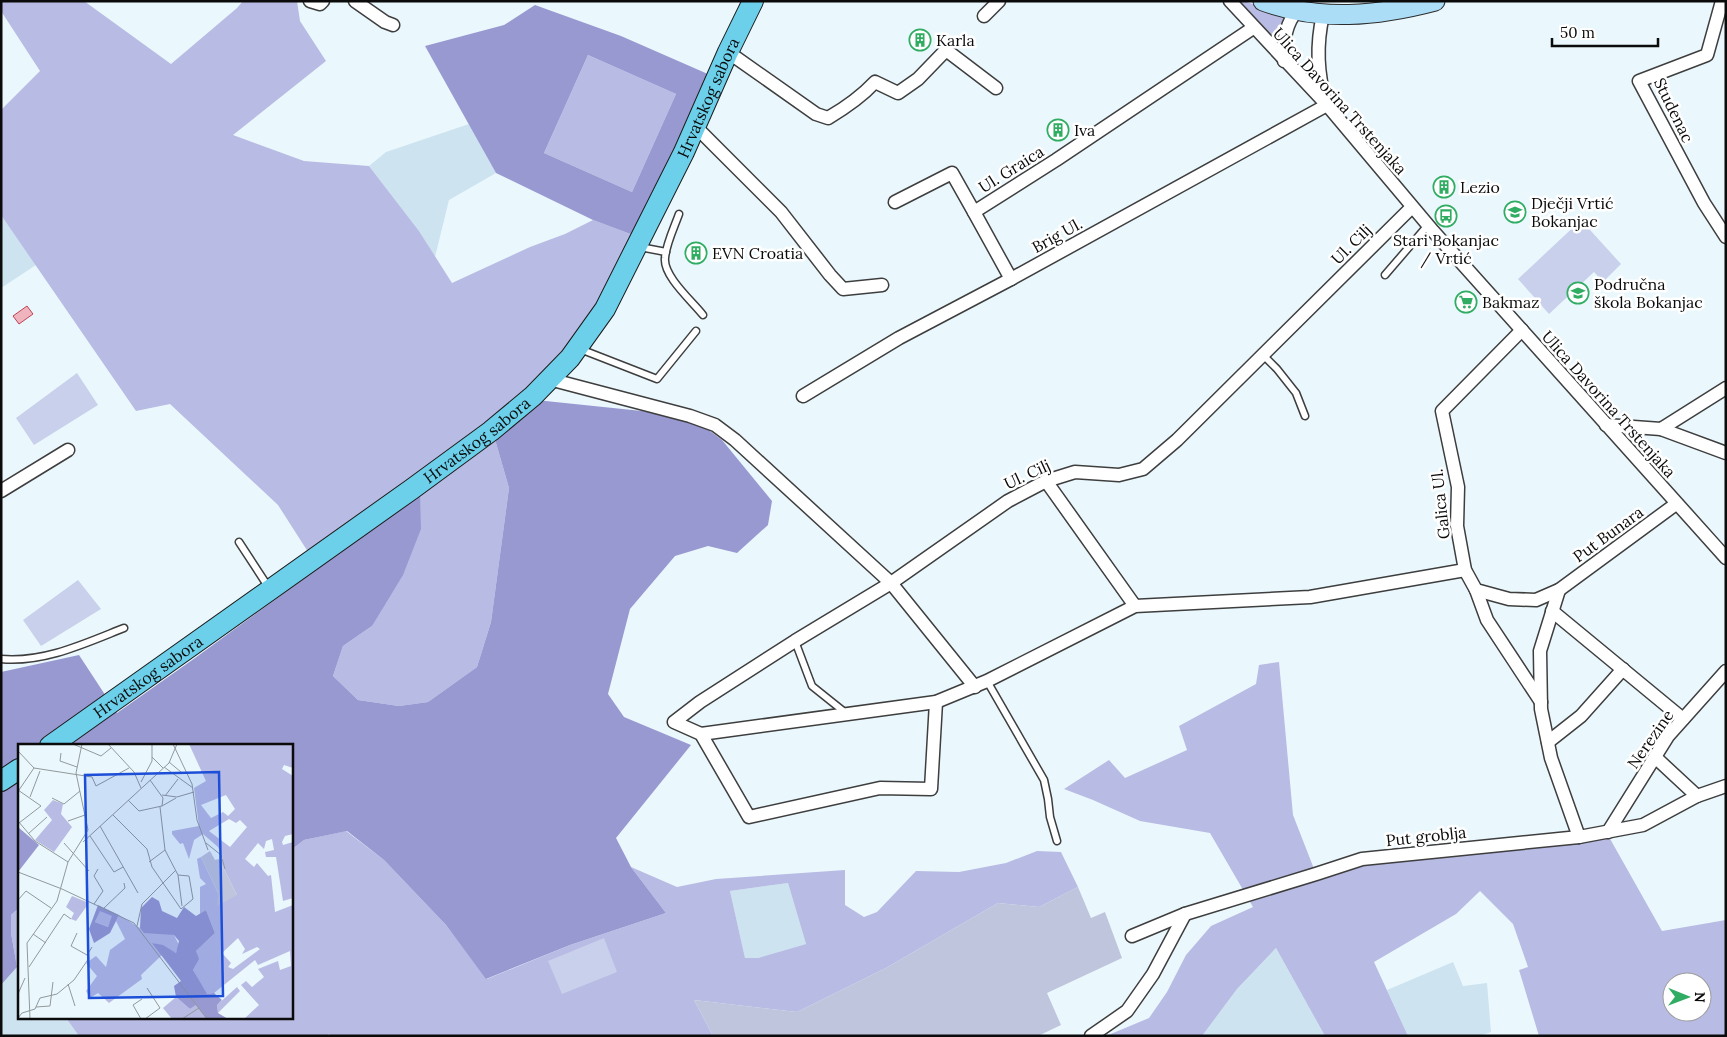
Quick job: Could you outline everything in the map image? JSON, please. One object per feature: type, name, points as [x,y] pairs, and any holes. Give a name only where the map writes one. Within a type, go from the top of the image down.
[{"type":"main road","name":"Hrvatskog sabora","points":[[53,744],[327,550],[491,431],[533,396],[577,348],[605,310],[696,127],[728,52],[753,1]]},
{"type":"main road","points":[[1263,1],[1297,11],[1323,15],[1377,14],[1423,3]]},
{"type":"main road","points":[[1,781],[18,770]]},
{"type":"street","points":[[310,1],[320,4],[323,1]]},
{"type":"street","points":[[355,1],[393,25]]},
{"type":"street","points":[[984,16],[999,1]]},
{"type":"street","name":"Ulica Davorina Trstenjaka","points":[[1230,1],[1253,28],[1327,105],[1412,207],[1726,558]]},
{"type":"street","name":"Studenac","points":[[1722,1],[1707,55],[1639,81],[1704,203],[1726,237]]},
{"type":"street","points":[[1284,61],[1288,25],[1297,11]]},
{"type":"street","points":[[1323,15],[1320,29],[1318,64],[1320,83],[1327,105]]},
{"type":"street","name":"Ul. Graica","points":[[1010,279],[974,212],[1056,160],[1253,28]]},
{"type":"street","points":[[728,52],[816,114],[828,118],[843,110],[866,92],[875,82],[898,94],[918,79],[946,50],[996,88]]},
{"type":"street","name":"Brig Ul.","points":[[803,396],[899,338],[1327,105]]},
{"type":"street","points":[[696,127],[781,212],[843,289],[882,284]]},
{"type":"street","points":[[895,202],[952,173],[974,212]]},
{"type":"street","name":"Ul. Cilj","points":[[701,734],[674,722],[700,702],[795,641],[891,583],[1008,501],[1046,480],[1075,472],[1119,475],[1143,469],[1177,440],[1412,207]]},
{"type":"street","name":"Galica Ul.","points":[[1522,330],[1442,411],[1458,487],[1457,526],[1465,570],[1476,590],[1487,620],[1541,702]]},
{"type":"street","points":[[549,379],[690,416],[715,425],[735,440],[891,583],[975,687]]},
{"type":"street","points":[[1661,429],[1726,388]]},
{"type":"street","points":[[1606,424],[1661,429],[1726,453]]},
{"type":"street","points":[[1,491],[68,450]]},
{"type":"street","points":[[1046,480],[1135,606]]},
{"type":"street","name":"Put Bunara","points":[[1559,590],[1676,504]]},
{"type":"street","points":[[936,702],[931,789],[880,788],[749,817],[701,734],[936,702],[975,687],[1135,606],[1310,596],[1465,570]]},
{"type":"street","points":[[1476,590],[1510,599],[1536,600],[1559,590]]},
{"type":"street","points":[[1559,590],[1540,651],[1541,702],[1551,758],[1579,837]]},
{"type":"street","points":[[1552,611],[1683,719]]},
{"type":"street","points":[[1548,742],[1581,716],[1623,669]]},
{"type":"street","name":"Nerezine","points":[[1608,832],[1668,736],[1726,671]]},
{"type":"street","points":[[1655,757],[1697,796]]},
{"type":"street","name":"Put groblja","points":[[1132,936],[1185,914],[1362,859],[1579,837],[1608,832],[1642,825],[1697,796],[1726,786]]},
{"type":"street","points":[[1091,1036],[1127,1011],[1153,974],[1185,914]]},
{"type":"lane","points":[[679,214],[664,259],[666,272],[703,315]]},
{"type":"lane","points":[[1385,275],[1428,224]]},
{"type":"lane","points":[[636,247],[666,252]]},
{"type":"lane","points":[[577,348],[657,379],[696,331]]},
{"type":"lane","points":[[1262,355],[1277,369],[1296,393],[1304,416]]},
{"type":"lane","points":[[239,542],[270,589]]},
{"type":"lane","points":[[1,659],[38,658],[89,642],[124,628]]},
{"type":"lane","points":[[795,641],[812,686],[847,714]]},
{"type":"lane","points":[[987,681],[1044,780],[1050,817],[1057,841]]},
{"type":"shaded area","points":[[84,1],[171,64],[243,1],[297,1],[300,21],[326,61],[233,135],[304,161],[369,166],[419,231],[452,283],[593,220],[641,238],[605,309],[494,436],[509,488],[491,622],[477,667],[428,702],[399,706],[358,700],[333,676],[343,646],[372,626],[419,495],[319,569],[278,505],[170,404],[136,411],[1,215],[1,110],[40,71],[1,11],[1,2]]},
{"type":"shaded area","points":[[1239,1],[1244,1],[1286,16],[1275,43]]},
{"type":"shaded area","points":[[535,5],[621,36],[717,78],[641,238],[593,220],[496,173],[425,46],[504,25]],"holes":[[[588,55],[676,94],[632,192],[544,153]]]},
{"type":"shaded area","points":[[588,55],[676,94],[632,192],[544,153]]},
{"type":"shaded area","points":[[469,124],[496,173],[449,200],[435,257],[419,231],[369,166],[386,152]]},
{"type":"shaded area","points":[[1,215],[36,265],[1,288]]},
{"type":"shaded area","points":[[1581,220],[1621,264],[1603,282],[1594,272],[1549,314],[1518,279]]},
{"type":"shaded area","points":[[27,306],[33,314],[19,324],[13,316]]},
{"type":"shaded area","points":[[77,373],[98,405],[34,445],[16,418]]},
{"type":"shaded area","points":[[536,400],[690,416],[722,440],[772,501],[768,525],[737,553],[708,546],[675,556],[630,609],[608,694],[624,717],[691,745],[616,838],[631,867],[666,913],[570,945],[486,979],[446,925],[384,860],[347,831],[304,840],[292,849],[292,744],[18,744],[18,909],[11,915],[11,933],[17,967],[1,985],[1,672],[79,655],[117,713],[420,494],[421,529],[403,575],[372,626],[343,646],[333,676],[358,700],[399,706],[428,702],[477,667],[491,622],[509,488],[494,436]]},
{"type":"shaded area","points":[[78,580],[101,609],[41,646],[23,620]]},
{"type":"shaded area","points":[[1279,662],[1293,815],[1316,874],[1362,859],[1609,837],[1662,931],[1726,920],[1726,1036],[1539,1036],[1519,970],[1528,967],[1513,924],[1480,891],[1456,914],[1374,962],[1408,1036],[1325,1036],[1276,948],[1237,989],[1202,1036],[1106,1036],[1149,1018],[1167,992],[1186,955],[1211,926],[1253,907],[1210,833],[1140,821],[1064,789],[1109,760],[1125,778],[1187,750],[1179,726],[1256,684],[1259,665]]},
{"type":"shaded area","points":[[346,831],[384,860],[446,925],[487,979],[570,945],[666,913],[631,867],[677,887],[716,879],[845,870],[845,905],[864,917],[877,912],[916,871],[959,872],[1006,863],[1037,851],[1061,852],[1078,887],[1039,907],[998,903],[886,968],[797,1012],[694,1000],[713,1036],[331,1036],[329,1034],[327,1036],[79,1036],[67,1020],[292,1020],[292,849],[304,840]],"holes":[[[788,883],[806,944],[758,958],[745,958],[730,891]]]},
{"type":"shaded area","points":[[788,883],[806,944],[758,958],[745,958],[730,891]]},
{"type":"shaded area","points":[[1078,887],[1091,918],[1105,912],[1122,958],[1047,993],[1061,1025],[1038,1036],[713,1036],[694,1000],[797,1012],[886,968],[998,903],[1039,907]]},
{"type":"shaded area","points":[[18,909],[18,968],[11,933],[11,915]]},
{"type":"shaded area","points":[[604,938],[617,972],[562,994],[548,961]]},
{"type":"shaded area","points":[[1276,948],[1325,1036],[1202,1036],[1237,989]]},
{"type":"shaded area","points":[[1453,962],[1463,986],[1487,983],[1491,1032],[1480,1036],[1408,1036],[1387,990]]},
{"type":"shaded area","points":[[18,968],[18,1020],[67,1020],[79,1036],[1,1036],[1,985]]},
{"type":"place","name":"Karla","points":[[920,40]]},
{"type":"place","name":"Iva","points":[[1058,130]]},
{"type":"place","name":"Lezio","points":[[1444,187]]},
{"type":"place","name":"Dječji Vrtić Bokanjac","points":[[1515,212]]},
{"type":"place","name":"Stari Bokanjac / Vrtić","points":[[1446,216]]},
{"type":"place","name":"EVN Croatia","points":[[696,253]]},
{"type":"place","name":"Područna škola Bokanjac","points":[[1578,293]]},
{"type":"place","name":"Bakmaz","points":[[1466,302]]}]
